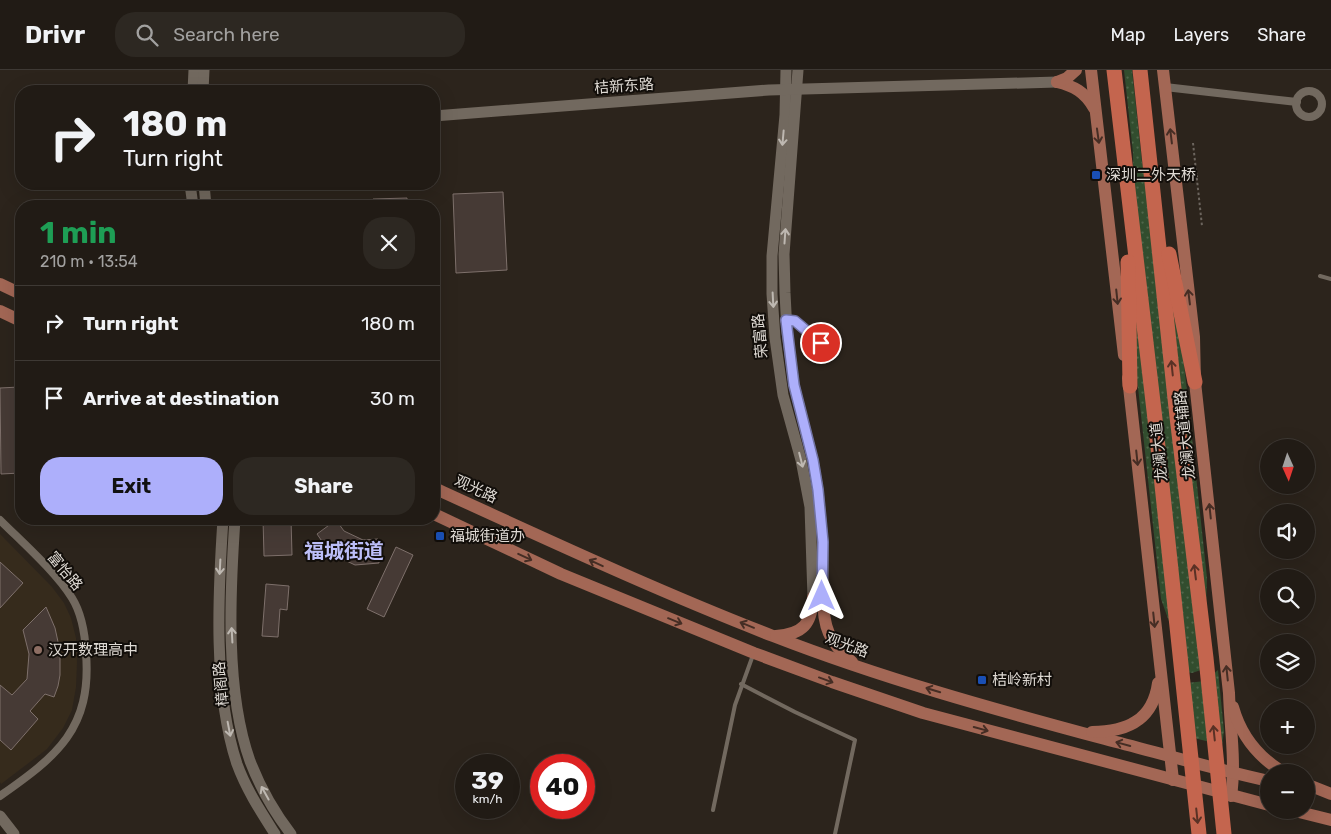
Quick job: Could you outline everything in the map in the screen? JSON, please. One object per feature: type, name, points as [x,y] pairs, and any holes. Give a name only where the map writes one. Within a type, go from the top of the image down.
[{"type":"highway","name":"龙澜大道","points":[[1114,70],[1155,419],[1199,834]]},
{"type":"highway","name":"龙澜大道","points":[[1140,70],[1224,834]]},
{"type":"highway","points":[[1152,175],[1196,382]]},
{"type":"highway","points":[[1126,178],[1130,386]]},
{"type":"main road","points":[[1056,82],[1067,78],[1076,70]]},
{"type":"main road","points":[[1091,70],[1122,343],[1130,386],[1173,780]]},
{"type":"main road","name":"龙澜大道辅路","points":[[1163,70],[1194,337],[1196,382],[1230,693],[1230,730],[1234,774],[1231,796]]},
{"type":"main road","points":[[1056,82],[1078,89],[1095,109]]},
{"type":"main road","points":[[0,284],[15,291]]},
{"type":"main road","points":[[0,311],[15,318]]},
{"type":"main road","name":"观光路","points":[[440,491],[604,566],[774,636],[858,667],[994,709],[1234,774],[1260,779]]},
{"type":"main road","points":[[440,517],[561,574],[754,653],[832,682],[923,713],[1260,803]]},
{"type":"main road","points":[[774,636],[788,635],[802,629],[818,597]]},
{"type":"main road","points":[[818,597],[828,633],[840,650],[858,667]]},
{"type":"main road","points":[[1081,732],[1116,730],[1140,720],[1149,710],[1156,696],[1160,670]]},
{"type":"main road","points":[[1230,693],[1238,722],[1250,743],[1271,764]]},
{"type":"main road","points":[[1315,788],[1331,795]]},
{"type":"main road","points":[[1315,792],[1331,795]]},
{"type":"main road","points":[[1315,816],[1331,820]]},
{"type":"street","points":[[193,85],[194,70]]},
{"type":"street","points":[[203,85],[204,70]]},
{"type":"street","name":"荣富路","points":[[786,70],[792,89],[784,254],[786,320],[794,385],[813,460],[818,490],[823,542],[818,597]]},
{"type":"street","name":"荣富路","points":[[798,70],[785,114],[772,256],[774,320],[783,395],[801,460],[810,507],[818,597]]},
{"type":"street","name":"桔新东路","points":[[440,116],[792,89],[1056,82]]},
{"type":"street","points":[[1165,87],[1297,102]]},
{"type":"street","points":[[1307,91],[1315,92],[1322,102],[1318,113],[1310,116],[1301,114],[1298,110],[1297,102],[1300,95],[1307,91]]},
{"type":"street","points":[[1322,102],[1331,101]]},
{"type":"street","points":[[774,320],[795,321],[821,343]]},
{"type":"street","name":"富怡路","points":[[0,520],[59,581],[72,598],[80,615],[85,636],[87,662],[86,688],[81,713],[71,733],[53,755],[0,796]]},
{"type":"street","name":"樟阁路","points":[[223,525],[220,624],[222,688],[226,714],[238,765],[262,814],[275,834]]},
{"type":"street","name":"樟阁路","points":[[235,525],[231,575],[235,688],[238,712],[250,760],[260,785],[291,834]]},
{"type":"street","points":[[0,816],[14,834]]},
{"type":"lane","points":[[1320,276],[1331,279]]},
{"type":"lane","points":[[713,810],[735,705],[741,684],[754,653]]},
{"type":"lane","points":[[741,684],[855,740],[835,834]]},
{"type":"path","points":[[1193,143],[1202,226]]},
{"type":"shaded area","name":"汉开数理高中","points":[[0,534],[52,587],[64,603],[71,618],[76,638],[77,662],[76,687],[72,710],[63,728],[47,749],[1,784],[0,782]]},
{"type":"green space","points":[[1124,70],[1132,70],[1142,162],[1181,341],[1185,373],[1207,578],[1204,669],[1192,673],[1187,672],[1161,599],[1136,369],[1133,153]]},
{"type":"green space","points":[[1218,670],[1224,731],[1222,745],[1182,735],[1187,683],[1205,681]]},
{"type":"building","points":[[503,192],[507,270],[456,273],[453,194]]},
{"type":"building","points":[[407,198],[407,200],[373,200]]},
{"type":"building","points":[[15,387],[15,473],[1,474],[0,388]]},
{"type":"building","points":[[263,525],[291,525],[292,555],[264,556]]},
{"type":"building","points":[[329,525],[340,525],[344,531],[363,540],[378,539],[379,563],[355,565],[330,553],[317,534]]},
{"type":"building","points":[[396,547],[413,555],[384,617],[367,609]]},
{"type":"building","points":[[0,562],[23,583],[0,608]]},
{"type":"building","points":[[266,584],[289,586],[287,610],[280,609],[278,637],[262,636]]},
{"type":"building","points":[[46,607],[55,628],[60,651],[58,686],[54,697],[45,694],[30,711],[38,719],[11,750],[0,740],[0,685],[12,695],[27,679],[29,654],[23,630]]},
{"type":"place","name":"深圳二外天桥","points":[[1096,175]]},
{"type":"place","name":"福城街道办","points":[[440,536]]},
{"type":"place","name":"汉开数理高中","points":[[38,650]]},
{"type":"place","name":"桔岭新村","points":[[982,680]]},
{"type":"district","name":"福城街道","points":[[344,551]]},
{"type":"route","points":[[821,343],[795,321],[786,320],[794,385],[813,460],[822,520],[822,596]]}]
